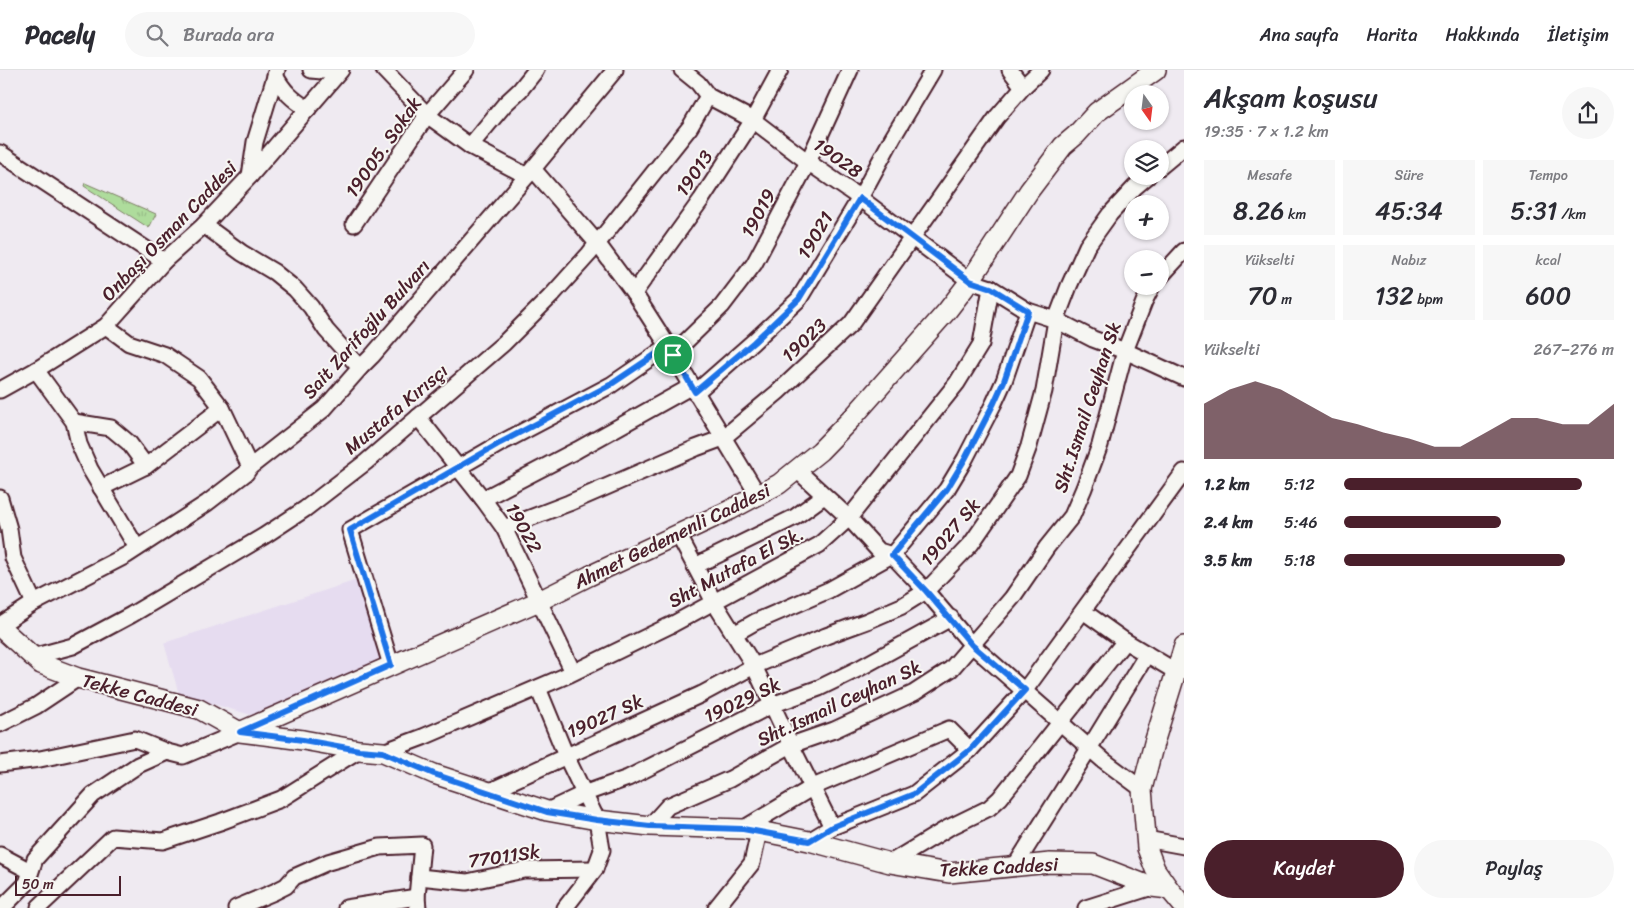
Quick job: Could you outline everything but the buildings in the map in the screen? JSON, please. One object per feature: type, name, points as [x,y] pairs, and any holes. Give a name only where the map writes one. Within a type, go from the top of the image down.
[{"type":"street","points":[[311,70],[326,70]]},
{"type":"street","name":"Onbaşı Osman Caddesi","points":[[0,390],[106,326],[164,261],[204,225],[250,176],[341,70]]},
{"type":"street","points":[[384,70],[427,115],[470,146],[530,172],[597,243],[634,293],[758,495]]},
{"type":"street","name":"19005. Sokak","points":[[354,224],[427,115],[466,70]]},
{"type":"street","points":[[470,146],[536,70]]},
{"type":"street","name":"Sait Zarifoğlu Bulvarı","points":[[0,626],[34,603],[137,548],[206,503],[324,409],[530,172],[615,70]]},
{"type":"street","name":"19028","points":[[682,70],[702,77],[708,96],[753,120],[970,281],[991,288],[1028,311],[1056,320],[1093,339],[1125,351],[1184,378]]},
{"type":"street","name":"19013","points":[[634,293],[701,200],[753,120],[780,70]]},
{"type":"street","name":"19019","points":[[391,665],[350,530],[524,430],[671,351],[722,306],[754,264],[808,162],[850,70]]},
{"type":"street","name":"19021","points":[[484,499],[693,389],[754,342],[799,299],[860,198],[893,137],[933,70]]},
{"type":"street","points":[[1010,70],[1023,87]]},
{"type":"street","name":"19023","points":[[504,528],[569,503],[723,438],[778,392],[850,324],[912,239],[996,117],[1041,70]]},
{"type":"street","name":"Ahmet Gedemenli Caddesi","points":[[240,732],[539,601],[730,510],[779,484],[820,452],[947,311],[970,281],[1029,191],[1063,146],[1097,112],[1156,70]]},
{"type":"street","points":[[276,73],[281,86],[289,96],[308,109]]},
{"type":"street","points":[[250,176],[255,142],[276,73]]},
{"type":"street","name":"Mustafa Kırısçı","points":[[32,657],[73,646],[131,616],[264,536],[313,503],[366,462],[504,343],[552,295],[589,254],[690,127],[708,96]]},
{"type":"street","points":[[1169,160],[1184,147]]},
{"type":"street","points":[[0,152],[164,261]]},
{"type":"street","name":"19027 Sk","points":[[488,792],[702,694],[754,666],[902,606],[926,591],[971,544],[1018,476],[1029,446],[1044,391],[1056,320],[1087,246],[1110,214],[1137,185]]},
{"type":"street","points":[[204,225],[242,253],[274,272],[295,289],[311,307],[326,330],[360,368]]},
{"type":"street","points":[[1169,267],[1184,251]]},
{"type":"street","name":"Sht Mutafa El Sk.","points":[[383,752],[423,738],[573,672],[673,624],[819,545],[849,518],[957,383],[981,344],[991,288]]},
{"type":"street","name":"Sht.Ismail Ceyhan Sk","points":[[650,826],[668,806],[730,778],[791,745],[834,730],[914,693],[951,669],[1012,598],[1047,547],[1072,516],[1100,445],[1125,351],[1148,295]]},
{"type":"street","points":[[734,634],[755,622],[829,590],[892,555],[947,489],[965,459],[1001,388],[1028,311]]},
{"type":"street","points":[[106,326],[129,344],[165,355],[199,378],[222,408],[250,467]]},
{"type":"street","points":[[36,370],[74,422],[79,444],[101,488],[137,548]]},
{"type":"street","points":[[101,488],[146,466],[222,408]]},
{"type":"street","name":"19022","points":[[418,417],[484,499],[504,528],[573,672]]},
{"type":"street","points":[[74,422],[111,428],[129,443],[146,466]]},
{"type":"street","points":[[797,470],[849,518],[879,551],[892,555],[951,618],[972,645],[1103,760],[1142,789]]},
{"type":"street","points":[[809,841],[832,827],[914,794],[970,750],[1025,690],[1184,472]]},
{"type":"street","points":[[695,566],[795,517],[824,496]]},
{"type":"street","points":[[0,498],[9,529],[13,558],[34,603]]},
{"type":"street","points":[[678,534],[714,602],[754,666],[832,827]]},
{"type":"street","points":[[1083,611],[1125,641],[1175,672]]},
{"type":"street","name":"19029 Sk","points":[[547,812],[583,794],[628,778],[772,706],[819,688],[951,618]]},
{"type":"street","name":"Tekke Caddesi","points":[[0,626],[41,664],[78,678],[199,709],[240,732],[383,752],[434,774],[547,812],[650,826],[751,830],[809,841],[890,863],[949,873],[1050,863],[1093,864],[1160,888]]},
{"type":"street","points":[[890,863],[948,828],[989,808],[1000,798],[1125,641]]},
{"type":"street","points":[[1184,646],[1142,789],[1147,848],[1160,888],[1184,907]]},
{"type":"street","points":[[1015,866],[1147,654]]},
{"type":"street","points":[[0,724],[36,706],[78,678]]},
{"type":"street","points":[[538,688],[566,756],[597,820],[602,850],[595,869],[572,905]]},
{"type":"street","points":[[716,908],[752,863],[751,830],[813,787],[950,729],[970,750]]},
{"type":"street","points":[[0,764],[40,759],[134,739],[166,752],[183,756],[240,732]]},
{"type":"street","points":[[0,855],[29,877],[39,907],[113,837],[163,841],[220,822],[280,799],[359,750]]},
{"type":"street","points":[[2,908],[29,877],[35,859],[93,795],[138,765],[166,752]]},
{"type":"street","points":[[1146,839],[1184,846]]},
{"type":"street","points":[[236,908],[274,892],[286,886],[294,877],[328,862],[380,847],[422,845],[418,902],[346,908]]},
{"type":"street","name":"77011Sk","points":[[419,877],[467,882],[524,870],[595,869]]},
{"type":"street","points":[[1086,908],[1160,888]]},
{"type":"shaded area","points":[[360,579],[383,661],[251,715],[179,694],[164,643]]},
{"type":"green space","points":[[85,183],[156,214],[149,228],[84,186]]},
{"type":"route","points":[[860,198],[970,281],[991,288],[1028,311],[1004,381],[965,459],[947,489],[892,555],[951,618],[972,645],[1025,690],[970,750],[914,794],[832,827],[809,841],[743,829],[650,826],[547,812],[434,774],[383,752],[240,732],[330,694],[391,665],[350,530],[500,443],[610,385],[668,346],[673,355],[695,392],[754,342],[799,299],[860,198]]}]
